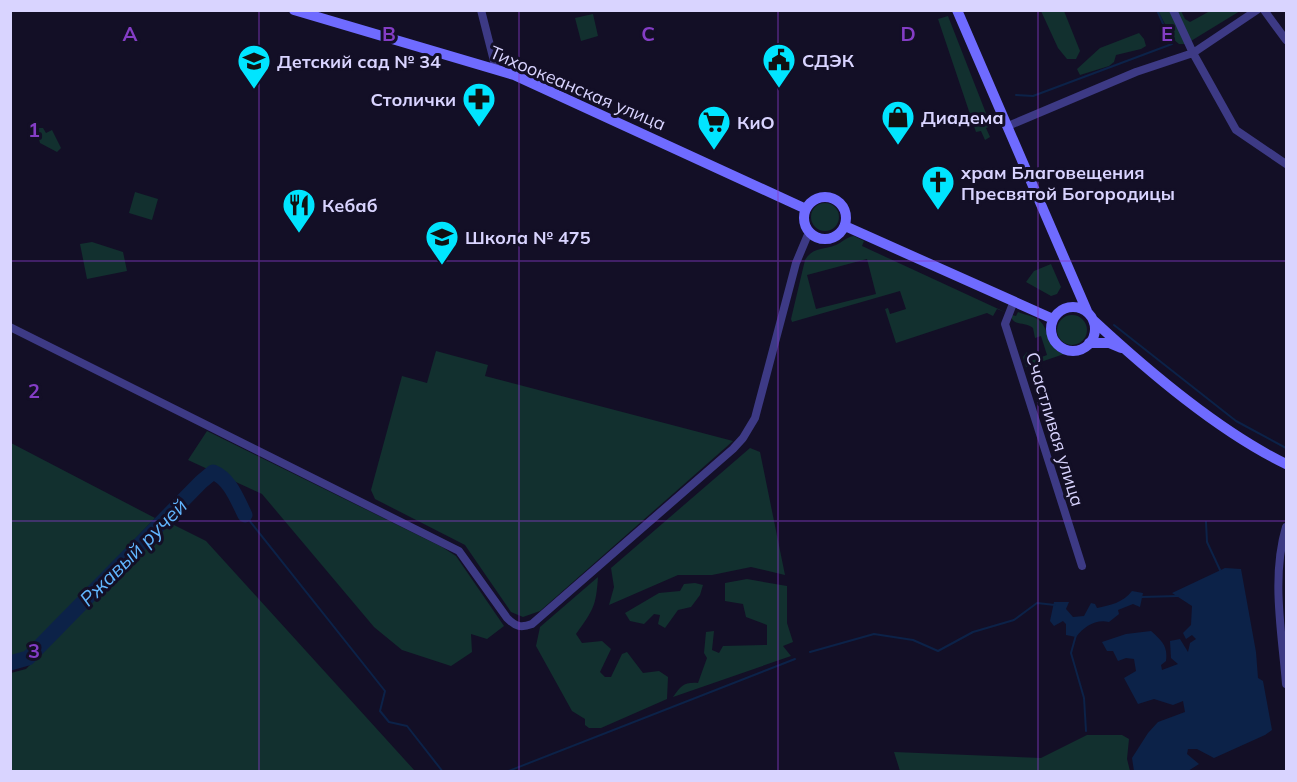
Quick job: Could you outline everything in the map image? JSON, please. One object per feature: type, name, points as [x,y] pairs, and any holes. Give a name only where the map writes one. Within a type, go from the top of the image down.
[{"type":"street","name":"Тихоокеанская улица","points":[[294,10],[496,69],[568,99],[806,209]]},
{"type":"street","points":[[481,10],[496,69]]},
{"type":"street","points":[[957,10],[1090,316],[1095,332],[1089,343]]},
{"type":"street","points":[[1173,10],[1193,53],[1236,130],[1287,164]]},
{"type":"street","points":[[1008,126],[1136,72],[1193,53],[1257,10]]},
{"type":"street","points":[[1264,10],[1287,40]]},
{"type":"street","points":[[827,197],[835,200],[845,211],[845,226],[833,238],[826,240],[816,238],[809,232],[804,221],[806,209],[811,202],[819,198],[827,197]]},
{"type":"street","points":[[845,226],[1053,319]]},
{"type":"street","points":[[10,327],[202,424],[422,530],[459,551],[507,618],[513,625],[522,627],[532,624],[743,438],[755,418],[796,263],[809,232]]},
{"type":"street","points":[[1075,282],[1074,296],[1053,319],[1052,333],[1060,346],[1075,350],[1089,343],[1109,343],[1126,350]]},
{"type":"street","name":"Счастливая улица","points":[[1014,302],[1005,324],[1082,566]]},
{"type":"street","points":[[1064,309],[1073,307],[1090,316],[1126,350],[1225,428],[1264,453],[1287,464]]},
{"type":"street","points":[[1287,526],[1281,543],[1277,584],[1287,684]]},
{"type":"green space","points":[[1041,11],[1064,11],[1080,51],[1076,59],[1067,59],[1058,48]]},
{"type":"green space","points":[[1158,11],[1181,11],[1185,19],[1190,22],[1210,11],[1240,11],[1186,44],[1179,44],[1173,39]]},
{"type":"green space","points":[[593,14],[598,36],[581,41],[575,18]]},
{"type":"green space","points":[[948,16],[991,126],[986,128],[990,137],[985,140],[981,131],[976,132],[938,19]]},
{"type":"green space","points":[[1139,33],[1146,46],[1116,55],[1114,62],[1109,66],[1080,75],[1077,69],[1100,48]]},
{"type":"green space","points":[[36,128],[43,128],[46,133],[52,130],[61,148],[57,152],[40,143]]},
{"type":"green space","points":[[135,192],[158,199],[152,220],[129,213]]},
{"type":"green space","points":[[825,203],[835,207],[839,217],[835,227],[825,231],[815,227],[811,217],[815,207]]},
{"type":"green space","points":[[854,236],[864,241],[862,246],[1007,313],[997,309],[993,316],[987,313],[896,343],[885,309],[888,308],[890,314],[906,309],[900,291],[792,322],[805,260],[815,251],[836,245]],"holes":[[[867,259],[876,294],[816,309],[807,275]]]},
{"type":"green space","points":[[92,242],[123,252],[127,271],[87,279],[80,244]]},
{"type":"green space","points":[[1051,264],[1061,287],[1057,294],[1051,296],[1026,282],[1034,271]]},
{"type":"green space","points":[[1018,312],[1039,320],[1051,344],[1064,354],[1026,367],[1023,357],[1027,352],[1031,361],[1047,355],[1041,336],[1035,338],[1033,328],[1016,323],[1012,319],[1012,315],[1016,316]]},
{"type":"green space","points":[[1072,315],[1078,316],[1086,324],[1086,336],[1078,344],[1072,345],[1066,344],[1058,336],[1057,330],[1058,324],[1066,316]]},
{"type":"green space","points":[[436,351],[488,365],[485,376],[733,441],[540,611],[523,617],[511,612],[465,545],[375,499],[371,490],[402,376],[427,383]]},
{"type":"green space","points":[[207,431],[456,556],[504,626],[487,639],[471,634],[472,652],[451,666],[402,650],[374,627],[262,494],[188,460]]},
{"type":"green space","points":[[11,443],[155,518],[26,652],[11,658]]},
{"type":"green space","points":[[750,448],[760,452],[785,575],[751,567],[712,575],[678,575],[609,605],[614,587],[611,568]]},
{"type":"green space","points":[[170,523],[206,541],[415,771],[11,771],[11,673],[26,669]]},
{"type":"green space","points":[[598,577],[593,608],[576,634],[582,643],[602,641],[611,649],[600,672],[605,677],[611,677],[622,654],[627,652],[643,673],[659,671],[668,677],[667,699],[601,728],[589,728],[585,725],[585,719],[572,711],[536,646],[540,627]]},
{"type":"green space","points":[[747,579],[787,586],[787,623],[793,642],[783,646],[791,656],[673,697],[683,686],[698,683],[707,658],[704,653],[706,632],[714,631],[712,650],[719,653],[723,646],[767,645],[767,625],[746,617],[743,604],[725,601],[725,583]]},
{"type":"green space","points":[[684,584],[703,585],[700,595],[691,607],[678,610],[665,628],[658,624],[660,615],[654,614],[644,624],[630,621],[625,613],[659,593],[680,591]]},
{"type":"green space","points":[[1087,735],[1122,735],[1129,739],[1127,759],[1130,771],[900,771],[894,752],[1041,758]]},
{"type":"water","points":[[1225,568],[1241,569],[1256,652],[1258,678],[1263,681],[1272,730],[1214,758],[1197,749],[1188,749],[1187,754],[1199,764],[1188,771],[1134,771],[1132,758],[1148,733],[1158,722],[1185,712],[1183,701],[1173,705],[1154,699],[1138,704],[1124,678],[1136,671],[1134,659],[1126,658],[1118,661],[1113,651],[1107,651],[1102,642],[1126,634],[1151,631],[1165,648],[1166,661],[1161,665],[1162,670],[1178,664],[1171,658],[1170,641],[1180,639],[1188,652],[1190,643],[1196,639],[1192,635],[1186,639],[1183,633],[1191,625],[1192,606],[1172,593]]},
{"type":"water","points":[[1132,591],[1143,593],[1140,607],[1133,604],[1118,610],[1119,614],[1109,622],[1090,625],[1076,637],[1066,635],[1066,624],[1063,621],[1054,626],[1050,621],[1054,602],[1069,602],[1066,609],[1073,617],[1084,616],[1091,603],[1097,608],[1111,604],[1125,598]]},
{"type":"waterway","points":[[1016,95],[1033,96],[1172,44],[1157,10]]},
{"type":"waterway","points":[[1114,325],[1236,421],[1286,448]]},
{"type":"waterway","name":"Ржавый ручей","points":[[10,663],[28,658],[213,472],[228,484],[245,515]]},
{"type":"waterway","points":[[245,515],[385,691],[380,711],[389,722],[407,726],[443,772]]},
{"type":"waterway","points":[[1206,522],[1207,542],[1220,570]]},
{"type":"waterway","points":[[1142,597],[1178,596]]},
{"type":"waterway","points":[[810,652],[874,634],[913,640],[938,651],[973,632],[1014,620],[1037,603],[1055,605]]},
{"type":"waterway","points":[[1076,635],[1071,653],[1084,698],[1086,731]]},
{"type":"waterway","points":[[506,772],[795,659]]},
{"type":"place","name":"СДЭК","points":[[779,89]]},
{"type":"place","name":"Детский сад № 34","points":[[254,90]]},
{"type":"place","name":"Столички","points":[[479,128]]},
{"type":"place","name":"Диадема","points":[[898,146]]},
{"type":"place","name":"КиО","points":[[714,151]]},
{"type":"place","name":"храм Благовещения Пресвятой Богородицы","points":[[938,211]]},
{"type":"place","name":"Кебаб","points":[[299,234]]},
{"type":"place","name":"Школа № 475","points":[[442,266]]}]
